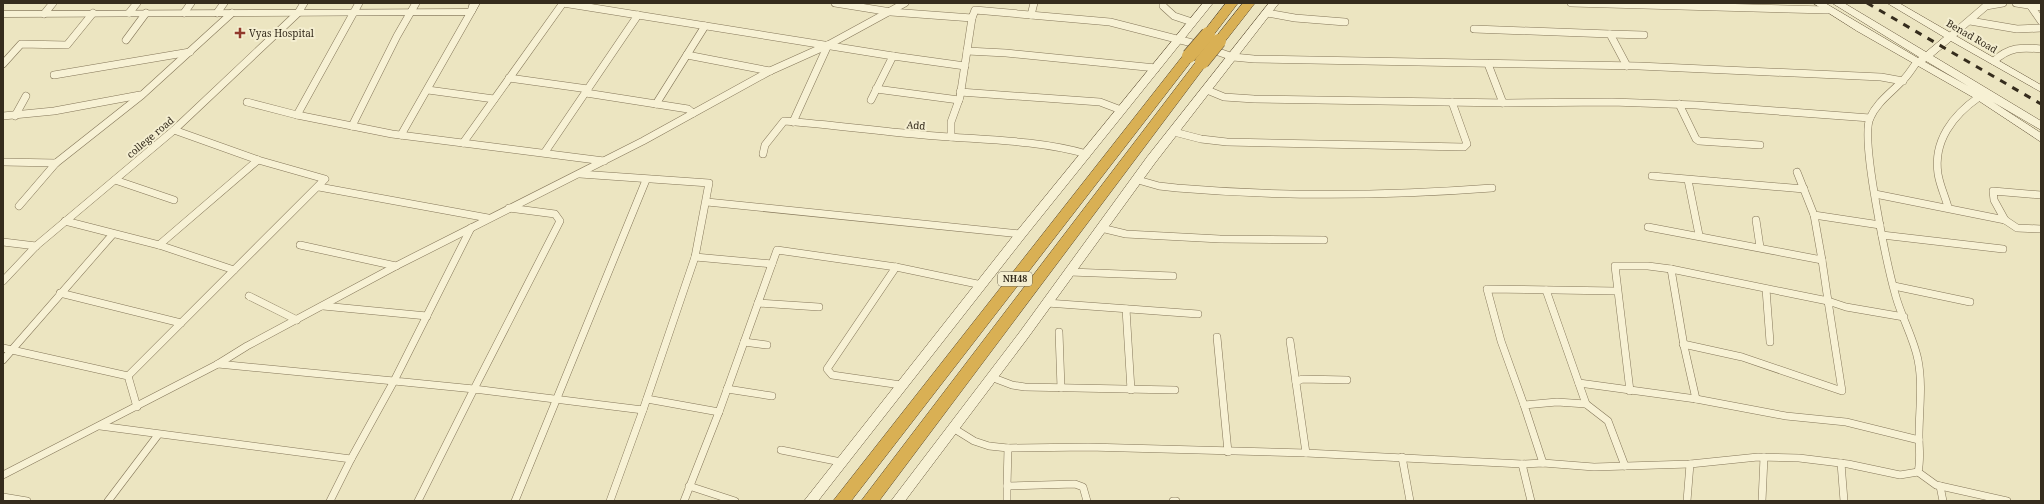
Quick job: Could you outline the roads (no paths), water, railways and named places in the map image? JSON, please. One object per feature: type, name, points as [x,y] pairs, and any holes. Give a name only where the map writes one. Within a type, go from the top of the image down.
[{"type":"highway","name":"NH48","points":[[869,501],[1196,59],[1208,34],[1232,3]]},
{"type":"highway","name":"NH48","points":[[841,501],[1196,59],[1219,41],[1249,3]]},
{"type":"main road","points":[[3,14],[471,12],[475,3]]},
{"type":"main road","points":[[810,501],[1021,234],[1208,3]]},
{"type":"main road","points":[[897,501],[1047,303],[1101,228],[1274,3]]},
{"type":"main road","points":[[1818,3],[1979,97],[2041,138]]},
{"type":"main road","points":[[1837,3],[2041,126]]},
{"type":"main road","name":"Benad Road","points":[[1892,3],[2041,89]]},
{"type":"main road","points":[[1917,62],[1941,46],[1951,36]]},
{"type":"street","points":[[44,14],[53,3]]},
{"type":"street","points":[[129,13],[137,3]]},
{"type":"street","points":[[184,13],[191,3]]},
{"type":"street","points":[[217,13],[224,3]]},
{"type":"street","name":"college road","points":[[3,281],[36,246],[174,130],[298,13],[304,3]]},
{"type":"street","points":[[297,115],[359,3]]},
{"type":"street","points":[[352,126],[416,3]]},
{"type":"street","points":[[463,143],[563,3],[964,66]]},
{"type":"street","points":[[837,3],[894,8],[972,18]]},
{"type":"street","points":[[3,475],[218,364],[396,266],[488,218],[579,174],[770,72],[828,45],[905,3]]},
{"type":"street","points":[[951,137],[952,122],[959,100],[975,3]]},
{"type":"street","points":[[1032,15],[1034,3]]},
{"type":"street","points":[[1163,3],[1163,6],[1174,16],[1192,22]]},
{"type":"street","points":[[1571,3],[1828,10]]},
{"type":"street","points":[[1951,36],[1986,6],[1993,3],[2004,3]]},
{"type":"street","points":[[2016,3],[2041,7]]},
{"type":"street","points":[[2030,6],[2041,21]]},
{"type":"street","points":[[975,10],[1110,22],[1179,39],[1232,57],[1254,59],[1627,66],[1881,77],[1903,81]]},
{"type":"street","points":[[401,135],[428,90],[471,12]]},
{"type":"street","points":[[3,64],[21,44],[67,45],[93,13]]},
{"type":"street","points":[[126,40],[146,13]]},
{"type":"street","points":[[20,206],[56,163],[142,95],[232,13]]},
{"type":"street","points":[[1266,13],[1295,18],[1345,22]]},
{"type":"street","points":[[545,152],[638,15]]},
{"type":"street","points":[[1970,21],[2017,29],[2041,28]]},
{"type":"street","points":[[656,104],[705,26]]},
{"type":"street","points":[[1474,29],[1644,35]]},
{"type":"street","points":[[1610,34],[1627,66]]},
{"type":"street","points":[[793,122],[828,45]]},
{"type":"street","points":[[1994,61],[2004,51],[2013,47],[2041,48]]},
{"type":"street","points":[[967,51],[1006,53],[1156,68]]},
{"type":"street","points":[[54,75],[190,52]]},
{"type":"street","points":[[687,55],[770,72]]},
{"type":"street","points":[[870,100],[893,56]]},
{"type":"street","points":[[1917,62],[1903,81],[1885,97],[1870,118],[1868,129],[1871,172],[1882,235],[1894,286],[1918,360],[1920,378],[1919,440],[1921,460],[1918,472]]},
{"type":"street","points":[[1488,64],[1503,103]]},
{"type":"street","points":[[509,78],[688,109],[693,113]]},
{"type":"street","points":[[876,89],[959,100]]},
{"type":"street","points":[[428,90],[494,99]]},
{"type":"street","points":[[1207,90],[1224,97],[1232,98],[1503,103],[1604,102],[1679,104],[1870,118]]},
{"type":"street","points":[[960,92],[1100,102],[1121,110]]},
{"type":"street","points":[[3,116],[15,116],[142,95]]},
{"type":"street","points":[[15,116],[26,96]]},
{"type":"street","points":[[1948,207],[1938,175],[1937,162],[1940,140],[1957,116],[1971,102],[1979,97]]},
{"type":"street","points":[[247,102],[297,115],[401,135],[545,152],[604,161]]},
{"type":"street","points":[[1174,132],[1205,141],[1280,142],[1433,148],[1464,147],[1467,144],[1452,102]]},
{"type":"street","points":[[1679,104],[1696,139],[1699,141],[1760,144]]},
{"type":"street","name":"Add","points":[[763,154],[765,145],[784,121],[1059,146],[1087,154]]},
{"type":"street","points":[[128,376],[319,187],[325,179],[258,160],[174,130]]},
{"type":"street","points":[[159,245],[258,160]]},
{"type":"street","points":[[3,162],[56,163]]},
{"type":"street","points":[[1683,344],[1742,357],[1842,391],[1814,215],[1797,172]]},
{"type":"street","points":[[579,174],[646,180],[709,183],[707,202],[695,257],[647,399],[610,501]]},
{"type":"street","points":[[1652,176],[1804,189]]},
{"type":"street","points":[[114,180],[174,200]]},
{"type":"street","points":[[515,501],[646,180]]},
{"type":"street","points":[[1138,180],[1158,186],[1185,189],[1293,194],[1397,195],[1492,188]]},
{"type":"street","points":[[1688,180],[1699,235]]},
{"type":"street","points":[[319,187],[488,218]]},
{"type":"street","points":[[2005,220],[1994,200],[1993,191],[2041,194]]},
{"type":"street","points":[[1876,194],[1948,207],[2005,220],[2017,228],[2041,229]]},
{"type":"street","points":[[707,202],[1021,234]]},
{"type":"street","points":[[418,501],[560,221],[556,214],[509,208]]},
{"type":"street","points":[[1814,215],[1880,225]]},
{"type":"street","points":[[1756,220],[1760,247]]},
{"type":"street","points":[[66,221],[159,245],[234,270]]},
{"type":"street","points":[[330,501],[351,458],[394,381],[472,227]]},
{"type":"street","points":[[1648,227],[1699,235],[1822,260]]},
{"type":"street","points":[[1101,228],[1126,234],[1220,239],[1324,240]]},
{"type":"street","points":[[3,360],[113,234]]},
{"type":"street","points":[[1882,235],[2003,249]]},
{"type":"street","points":[[3,242],[36,246]]},
{"type":"street","points":[[300,245],[396,266]]},
{"type":"street","points":[[684,501],[719,412],[777,250],[896,266],[982,284]]},
{"type":"street","points":[[695,257],[772,264]]},
{"type":"street","points":[[896,266],[827,368],[832,375],[901,385]]},
{"type":"street","points":[[1630,391],[1616,291],[1615,266],[1648,266],[1671,269],[1846,307],[1904,317]]},
{"type":"street","points":[[1671,269],[1683,344],[1696,399]]},
{"type":"street","points":[[1070,272],[1173,276]]},
{"type":"street","points":[[1894,286],[1970,302]]},
{"type":"street","points":[[1543,463],[1501,341],[1488,289],[1616,291]]},
{"type":"street","points":[[1766,289],[1770,342]]},
{"type":"street","points":[[1546,290],[1586,404]]},
{"type":"street","points":[[60,293],[181,323]]},
{"type":"street","points":[[249,296],[297,320]]},
{"type":"street","points":[[758,303],[819,307]]},
{"type":"street","points":[[1047,303],[1198,314]]},
{"type":"street","points":[[323,306],[426,316]]},
{"type":"street","points":[[1126,309],[1132,390]]},
{"type":"street","points":[[1059,332],[1061,388]]},
{"type":"street","points":[[1218,337],[1228,452]]},
{"type":"street","points":[[1290,341],[1306,453]]},
{"type":"street","points":[[744,342],[767,345]]},
{"type":"street","points":[[3,348],[128,376]]},
{"type":"street","points":[[218,364],[474,389],[557,398],[643,410]]},
{"type":"street","points":[[128,376],[137,407]]},
{"type":"street","points":[[991,377],[1012,386],[1175,390]]},
{"type":"street","points":[[1296,382],[1302,379],[1347,380]]},
{"type":"street","points":[[1579,383],[1696,399],[1786,416],[1846,422],[1919,440]]},
{"type":"street","points":[[727,389],[772,396]]},
{"type":"street","points":[[647,399],[719,412]]},
{"type":"street","points":[[1524,405],[1557,402],[1586,404],[1608,421],[1617,441],[1625,466]]},
{"type":"street","points":[[100,426],[158,435],[351,458]]},
{"type":"street","points":[[953,428],[974,441],[989,446],[1008,448],[1088,447],[1306,453],[1522,464],[1543,463],[1594,466],[1690,464],[1764,457],[1841,463],[1900,475],[1918,472],[1936,485],[2007,501]]},
{"type":"street","points":[[108,501],[158,435]]},
{"type":"street","points":[[1007,501],[1008,448]]},
{"type":"street","points":[[781,450],[841,462]]},
{"type":"street","points":[[1402,457],[1410,501]]},
{"type":"street","points":[[1762,501],[1764,457]]},
{"type":"street","points":[[1841,463],[1844,501]]},
{"type":"street","points":[[1522,464],[1531,501]]},
{"type":"street","points":[[1687,501],[1690,464]]},
{"type":"street","points":[[1007,486],[1075,484],[1083,487],[1087,501]]},
{"type":"street","points":[[690,486],[735,501]]},
{"type":"street","points":[[1940,486],[1943,501]]},
{"type":"street","points":[[3,497],[27,501]]},
{"type":"railway","points":[[1867,3],[2041,104]]},
{"type":"place","name":"Vyas Hospital","points":[[240,33]]}]
